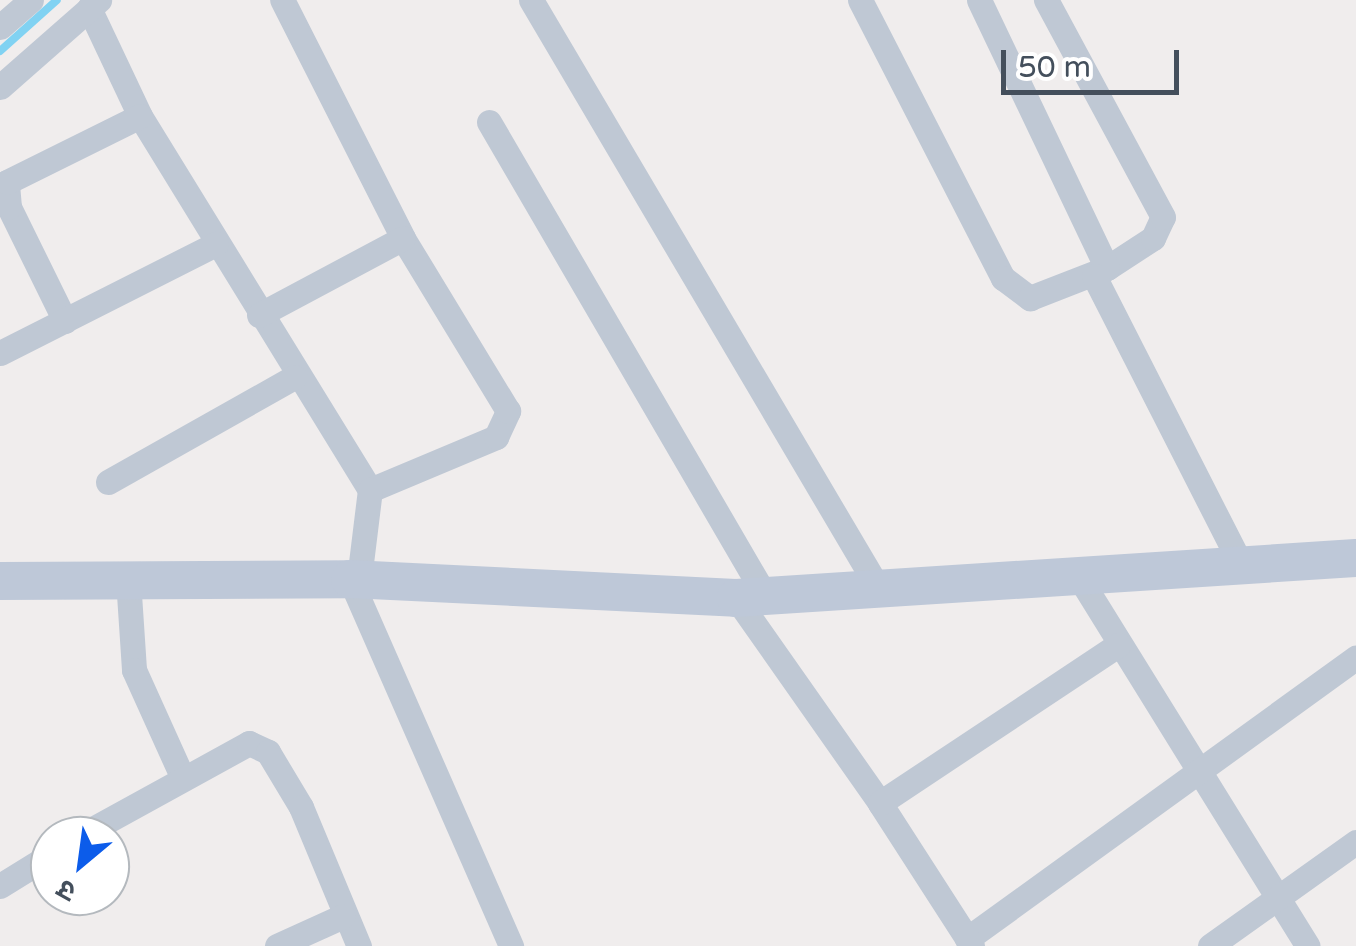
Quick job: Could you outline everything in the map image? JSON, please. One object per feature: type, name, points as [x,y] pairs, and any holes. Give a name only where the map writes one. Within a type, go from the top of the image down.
[{"type":"street","points":[[0,27],[32,0]]},
{"type":"street","points":[[282,0],[404,238],[509,424],[370,490]]},
{"type":"street","points":[[531,0],[880,592]]},
{"type":"street","points":[[860,0],[1003,278],[1030,298],[1101,272],[1153,238],[1163,216],[1046,0]]},
{"type":"street","points":[[979,0],[1101,272],[1241,564]]},
{"type":"street","points":[[0,87],[94,4],[140,116],[294,377],[370,490],[355,579],[511,946]]},
{"type":"street","points":[[65,321],[9,207],[7,182],[140,116]]},
{"type":"street","points":[[489,122],[751,597],[970,942],[1192,770],[1356,658]]},
{"type":"street","points":[[259,315],[404,238]]},
{"type":"street","points":[[0,354],[216,244]]},
{"type":"street","points":[[108,482],[294,377]]},
{"type":"street","points":[[0,582],[355,579],[751,597],[1082,582],[1241,564],[1356,558]]},
{"type":"street","points":[[128,579],[134,670],[181,774]]},
{"type":"street","points":[[1082,582],[1192,770],[1274,900],[1308,946]]},
{"type":"street","points":[[880,803],[1118,644]]},
{"type":"street","points":[[113,816],[234,744],[268,752],[301,807],[343,916],[360,946]]},
{"type":"street","points":[[1210,946],[1356,842]]},
{"type":"street","points":[[0,886],[30,867]]},
{"type":"street","points":[[277,946],[343,916]]},
{"type":"waterway","points":[[0,51],[57,0]]}]
